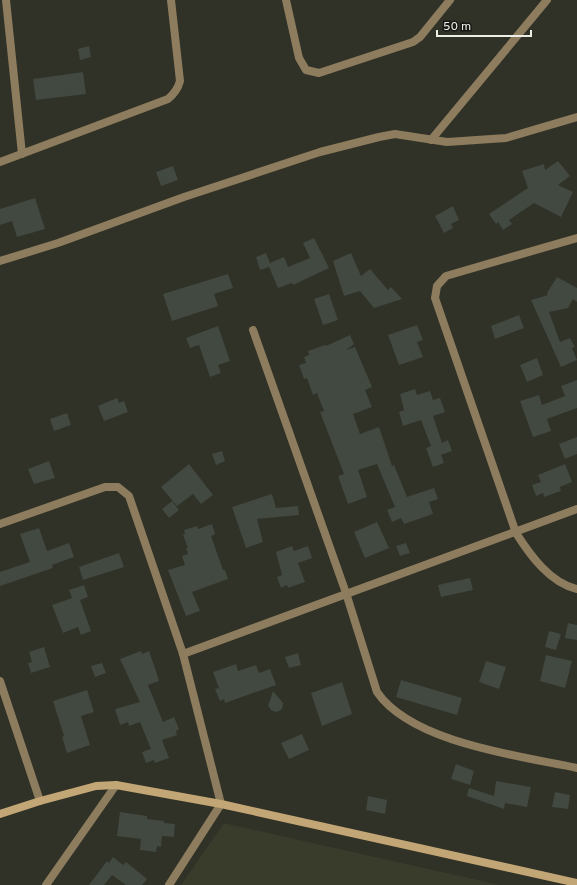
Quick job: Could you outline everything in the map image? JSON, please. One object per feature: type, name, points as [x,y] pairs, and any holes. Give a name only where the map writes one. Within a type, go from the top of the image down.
[{"type":"street","points":[[6,0],[22,154]]},
{"type":"street","points":[[0,162],[168,99],[177,90],[180,81],[171,0]]},
{"type":"street","points":[[286,0],[299,58],[306,70],[319,73],[413,42],[420,37],[450,0]]},
{"type":"street","points":[[431,140],[547,0]]},
{"type":"street","points":[[0,261],[58,243],[184,197],[320,152],[395,134],[431,140],[468,142],[506,138],[577,117]]},
{"type":"street","points":[[577,238],[446,276],[437,286],[435,292],[435,298],[516,533],[528,552],[547,572],[564,584],[577,590]]},
{"type":"street","points":[[253,330],[346,593],[377,692],[384,702],[394,711],[432,731],[468,745],[577,768]]},
{"type":"street","points":[[0,524],[105,487],[112,486],[124,491],[129,496],[183,654],[221,804],[169,885]]},
{"type":"street","points":[[183,654],[346,593],[516,533],[577,509]]},
{"type":"street","points":[[0,681],[40,801]]},
{"type":"street","points":[[46,885],[116,785]]},
{"type":"street","points":[[0,814],[40,801],[96,786],[116,785],[221,804],[577,883]]},
{"type":"shaded area","points":[[224,823],[500,885],[181,885]]},
{"type":"building","points":[[89,46],[91,57],[80,60],[78,49]]},
{"type":"building","points":[[83,72],[86,94],[36,100],[33,79]]},
{"type":"building","points":[[558,161],[570,176],[558,185],[573,192],[561,217],[534,203],[509,220],[512,224],[503,230],[498,222],[496,224],[489,214],[528,188],[522,171],[544,164],[545,170]]},
{"type":"building","points":[[173,166],[178,180],[161,186],[156,172]]},
{"type":"building","points":[[35,198],[45,229],[17,237],[12,221],[0,225],[0,209]]},
{"type":"building","points":[[453,206],[459,220],[451,224],[453,228],[444,233],[435,216]]},
{"type":"building","points":[[314,238],[329,268],[293,285],[292,283],[278,288],[269,267],[260,270],[256,257],[266,253],[270,263],[284,257],[288,267],[310,258],[303,243]]},
{"type":"building","points":[[351,253],[361,276],[370,269],[388,290],[391,287],[402,299],[374,308],[360,291],[344,296],[333,261]]},
{"type":"building","points":[[228,274],[233,288],[214,294],[218,306],[172,321],[163,294]]},
{"type":"building","points":[[557,277],[577,288],[577,302],[573,299],[568,308],[549,312],[560,342],[570,338],[575,347],[572,348],[577,360],[561,367],[531,300],[548,295],[547,293]]},
{"type":"building","points":[[329,294],[338,320],[323,325],[314,299]]},
{"type":"building","points":[[519,315],[524,328],[495,339],[491,326]]},
{"type":"building","points":[[417,325],[423,340],[417,342],[423,357],[399,365],[388,335]]},
{"type":"building","points":[[218,326],[230,361],[218,365],[221,373],[210,377],[199,345],[190,348],[186,338]]},
{"type":"building","points":[[350,335],[354,344],[346,350],[355,347],[372,387],[365,390],[372,407],[353,414],[360,434],[379,427],[392,466],[394,465],[407,497],[434,488],[438,499],[429,502],[433,514],[404,524],[401,518],[392,522],[387,510],[395,507],[377,464],[358,470],[367,497],[348,504],[338,476],[344,474],[320,412],[324,411],[317,393],[313,395],[307,378],[304,379],[299,365],[306,363],[304,357],[309,355],[308,351],[325,345],[326,346]]},
{"type":"building","points":[[537,358],[543,375],[527,382],[520,365]]},
{"type":"building","points":[[577,380],[577,408],[547,419],[551,431],[533,437],[520,401],[539,395],[542,405],[565,396],[561,386]]},
{"type":"building","points":[[415,389],[417,395],[430,391],[433,400],[440,398],[445,412],[433,416],[442,443],[448,440],[452,451],[441,455],[444,463],[433,467],[426,448],[431,446],[421,420],[403,426],[399,412],[404,410],[400,394]]},
{"type":"building","points":[[117,398],[119,403],[124,401],[128,412],[104,421],[98,406]]},
{"type":"building","points":[[67,413],[71,425],[54,431],[50,419]]},
{"type":"building","points":[[577,437],[577,454],[565,459],[559,444]]},
{"type":"building","points":[[222,451],[225,461],[216,465],[212,454]]},
{"type":"building","points":[[49,461],[55,478],[34,484],[28,469]]},
{"type":"building","points":[[189,464],[213,495],[201,504],[193,494],[177,506],[161,487]]},
{"type":"building","points":[[565,464],[572,482],[560,487],[561,491],[544,497],[543,493],[536,496],[532,485],[541,482],[538,475]]},
{"type":"building","points":[[272,494],[276,508],[298,506],[299,515],[257,519],[263,542],[246,548],[232,507]]},
{"type":"building","points":[[172,501],[179,510],[169,518],[162,509]]},
{"type":"building","points":[[377,522],[389,548],[365,558],[354,532]]},
{"type":"building","points":[[212,524],[215,534],[211,536],[223,570],[225,570],[228,579],[192,592],[200,611],[186,616],[168,570],[185,565],[182,556],[188,554],[186,548],[188,548],[183,535],[185,534],[184,530],[197,526],[198,529]]},
{"type":"building","points":[[39,528],[47,551],[69,543],[74,557],[52,565],[53,568],[0,586],[0,572],[30,562],[20,534]]},
{"type":"building","points":[[406,543],[410,553],[400,556],[396,546]]},
{"type":"building","points":[[292,546],[294,551],[308,546],[312,558],[298,563],[305,582],[288,588],[287,585],[281,588],[277,577],[282,575],[276,552]]},
{"type":"building","points":[[119,553],[124,567],[83,580],[79,567]]},
{"type":"building","points":[[470,578],[473,590],[441,597],[438,585]]},
{"type":"building","points":[[84,585],[88,597],[80,600],[91,631],[81,635],[78,627],[63,633],[52,605],[72,598],[69,590]]},
{"type":"building","points":[[568,623],[577,625],[577,640],[565,638]]},
{"type":"building","points":[[549,631],[561,634],[556,650],[545,647]]},
{"type":"building","points":[[44,647],[50,667],[31,673],[28,663],[32,662],[29,652]]},
{"type":"building","points":[[141,651],[142,654],[149,651],[156,671],[159,681],[148,685],[163,722],[174,717],[179,729],[176,731],[177,735],[162,740],[169,758],[155,763],[154,760],[146,763],[142,752],[151,749],[140,722],[129,726],[128,722],[120,725],[115,709],[140,702],[120,659]]},
{"type":"building","points":[[298,653],[301,665],[289,668],[285,657]]},
{"type":"building","points":[[546,655],[572,661],[565,688],[540,681]]},
{"type":"building","points":[[486,661],[506,667],[499,689],[479,682]]},
{"type":"building","points":[[102,663],[106,673],[95,677],[91,666]]},
{"type":"building","points":[[236,664],[238,671],[256,665],[259,673],[270,669],[276,685],[225,703],[224,699],[220,701],[215,689],[219,688],[213,672]]},
{"type":"building","points":[[401,680],[462,698],[457,715],[396,697]]},
{"type":"building","points":[[342,682],[352,714],[322,726],[311,693]]},
{"type":"building","points":[[87,690],[94,712],[81,716],[90,745],[67,753],[62,737],[64,736],[53,701]]},
{"type":"building","points":[[273,691],[283,703],[282,709],[277,712],[272,711],[268,706]]},
{"type":"building","points":[[302,734],[309,750],[289,759],[281,743]]},
{"type":"building","points":[[456,764],[474,771],[470,785],[451,779]]},
{"type":"building","points":[[496,781],[531,787],[527,807],[505,803],[504,809],[467,796],[469,788],[494,796]]},
{"type":"building","points":[[555,792],[570,795],[568,809],[552,807]]},
{"type":"building","points":[[368,796],[387,800],[385,814],[366,810]]},
{"type":"building","points":[[120,812],[147,816],[147,819],[175,824],[174,837],[162,836],[161,847],[157,846],[156,852],[140,850],[141,839],[117,836]]},
{"type":"building","points":[[113,857],[123,865],[126,862],[147,879],[142,885],[126,885],[112,875],[104,885],[89,885],[107,861],[109,863]]}]
